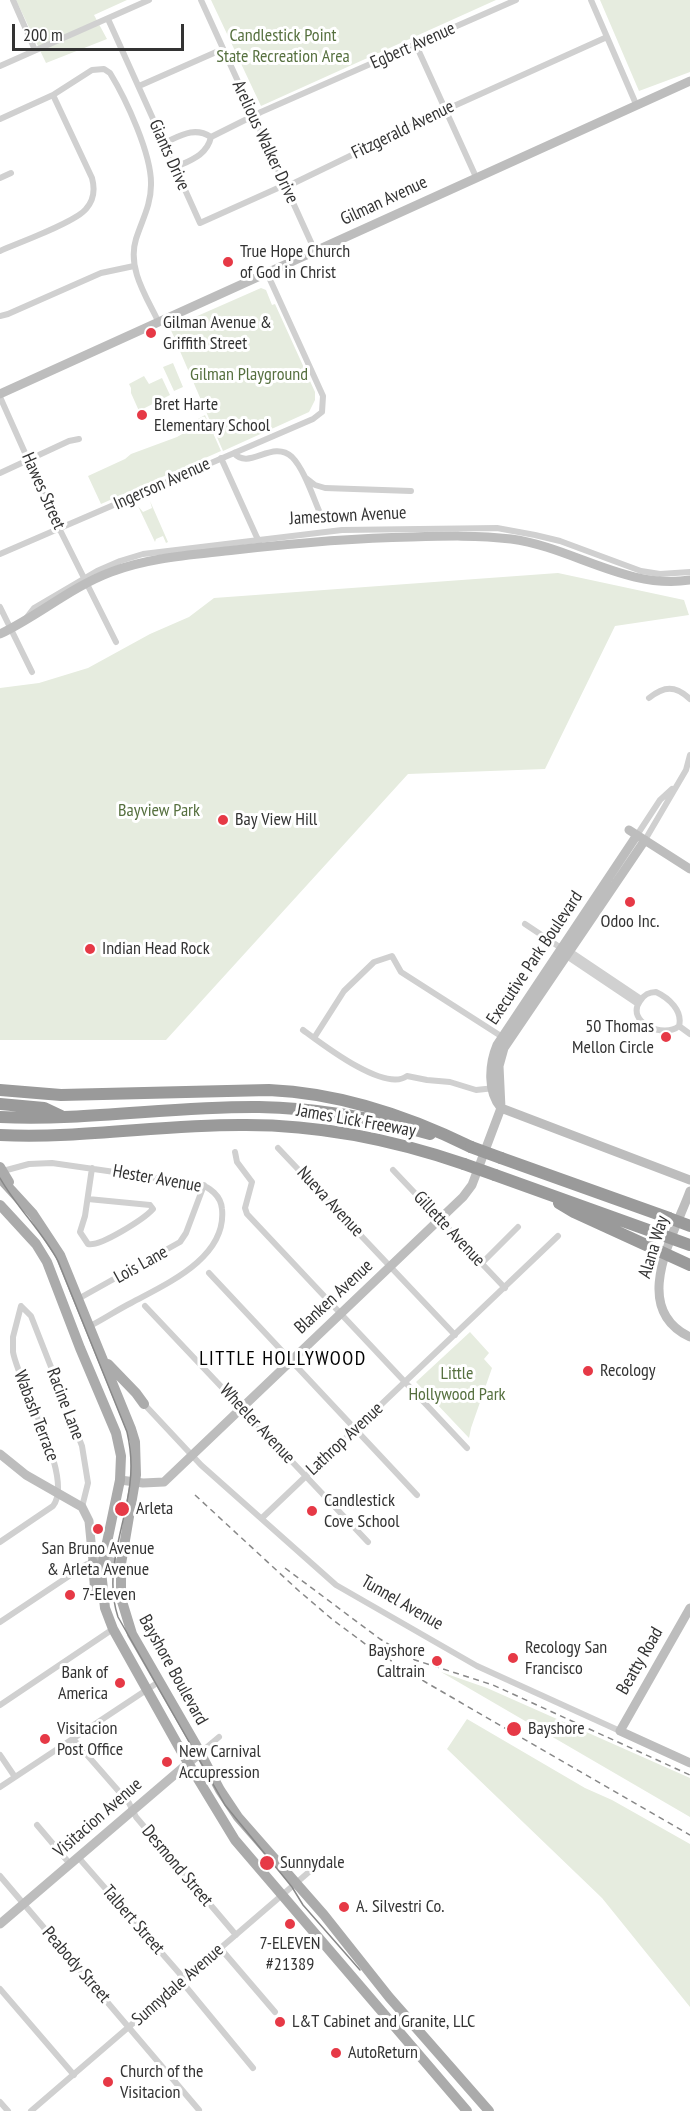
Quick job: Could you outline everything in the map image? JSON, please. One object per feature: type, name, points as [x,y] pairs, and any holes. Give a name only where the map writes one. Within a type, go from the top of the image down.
[{"type":"highway","points":[[0,1090],[61,1095],[269,1090],[297,1092],[338,1099],[394,1114],[427,1125],[471,1147]]},
{"type":"highway","points":[[0,1104],[44,1108],[65,1117]]},
{"type":"highway","name":"James Lick Freeway","points":[[0,1117],[65,1117],[223,1108],[286,1108],[330,1112],[435,1135],[690,1226]]},
{"type":"highway","name":"James Lick Freeway","points":[[0,1135],[69,1135],[220,1125],[291,1127],[372,1138],[464,1164],[690,1245]]},
{"type":"highway","points":[[0,1142],[69,1135]]},
{"type":"highway","points":[[543,1192],[573,1212],[690,1265]]},
{"type":"main road","name":"Bayshore Boulevard","points":[[1,1172],[55,1247],[105,1361],[135,1442],[136,1482],[121,1564],[120,1598],[127,1623],[231,1808],[324,1915],[389,1997],[489,2111]]},
{"type":"main road","points":[[0,1197],[11,1216]]},
{"type":"main road","name":"Bayshore Boulevard","points":[[0,1204],[36,1244],[46,1262],[119,1443],[120,1480],[98,1561],[105,1608],[112,1629],[188,1763],[235,1840],[467,2111]]},
{"type":"main road","points":[[105,1361],[144,1404]]},
{"type":"main road","points":[[105,1405],[119,1399],[134,1398],[144,1404]]},
{"type":"street","points":[[13,0],[35,50]]},
{"type":"street","points":[[0,66],[149,0]]},
{"type":"street","name":"Arelious Walker Drive","points":[[201,0],[315,251]]},
{"type":"street","name":"Egbert Avenue","points":[[176,167],[206,150],[211,137],[516,0]]},
{"type":"street","points":[[591,0],[636,104]]},
{"type":"street","name":"Giants Drive","points":[[108,19],[200,223]]},
{"type":"street","name":"Fitzgerald Avenue","points":[[200,223],[286,186],[607,36]]},
{"type":"street","points":[[416,45],[476,177]]},
{"type":"street","points":[[139,86],[223,49]]},
{"type":"street","points":[[0,119],[53,95],[92,70],[104,69],[112,76],[142,141],[150,168],[150,200],[134,246],[134,266],[158,321]]},
{"type":"street","name":"Gilman Avenue","points":[[0,395],[158,321],[690,81]]},
{"type":"street","points":[[0,251],[78,216],[87,208],[93,196],[92,178],[53,95]]},
{"type":"street","name":"Egbert Avenue","points":[[164,143],[189,132],[199,131],[211,137]]},
{"type":"street","points":[[0,178],[11,173]]},
{"type":"street","points":[[0,316],[7,315],[108,270],[134,266]]},
{"type":"street","name":"Ingerson Avenue","points":[[0,554],[313,419],[322,412],[324,399],[267,273]]},
{"type":"street","name":"Hawes Street","points":[[0,395],[59,527],[116,642]]},
{"type":"street","points":[[0,473],[69,441],[79,439]]},
{"type":"street","points":[[234,453],[238,457],[247,459],[271,451],[282,452],[292,458],[310,482],[320,487],[411,491]]},
{"type":"street","points":[[221,458],[259,543]]},
{"type":"street","points":[[302,473],[320,513]]},
{"type":"street","name":"Jamestown Avenue","points":[[0,634],[22,623],[86,581],[144,562],[259,543],[327,535],[433,532],[474,527],[516,531],[560,541],[641,572],[660,574],[690,572]]},
{"type":"street","name":"Jamestown Avenue","points":[[433,532],[516,540],[559,551],[638,579],[672,583],[690,580]]},
{"type":"street","points":[[0,607],[32,672]]},
{"type":"street","points":[[649,698],[660,689],[672,689],[690,699]]},
{"type":"street","points":[[637,835],[654,808],[686,770],[690,755]]},
{"type":"street","points":[[637,835],[661,813],[674,786]]},
{"type":"street","points":[[654,808],[661,813]]},
{"type":"street","points":[[637,835],[690,869]]},
{"type":"street","name":"Executive Park Boulevard","points":[[501,1108],[496,1088],[506,1039],[565,951],[637,835]]},
{"type":"street","points":[[525,924],[565,951],[571,959],[639,1001]]},
{"type":"street","points":[[314,1038],[344,991],[374,962],[392,956],[401,972],[506,1039]]},
{"type":"street","points":[[652,992],[660,994],[670,1001],[679,1016],[679,1026],[669,1031],[652,1028],[639,1019],[636,1012],[639,1001],[652,992]]},
{"type":"street","points":[[679,1026],[690,1034]]},
{"type":"street","points":[[303,1030],[371,1074],[399,1080],[407,1076],[450,1082],[476,1090],[496,1088]]},
{"type":"street","points":[[501,1108],[690,1180]]},
{"type":"street","name":"Blanken Avenue","points":[[120,1480],[164,1482],[440,1220],[472,1185],[501,1108]]},
{"type":"street","name":"Nueva Avenue","points":[[278,1148],[455,1335]]},
{"type":"street","points":[[235,1152],[237,1162],[252,1182],[245,1208],[247,1214],[467,1448]]},
{"type":"street","name":"Hester Avenue","points":[[1,1172],[41,1163],[93,1168],[204,1185],[218,1197],[222,1210],[221,1227],[198,1262],[177,1279],[90,1326]]},
{"type":"street","points":[[88,1199],[150,1205],[153,1209],[98,1244],[91,1245],[85,1242],[80,1232],[93,1168]]},
{"type":"street","name":"Gillette Avenue","points":[[393,1170],[505,1288]]},
{"type":"street","name":"Lois Lane","points":[[78,1299],[180,1242],[186,1233],[204,1185]]},
{"type":"street","name":"Alana Way","points":[[690,1191],[662,1267],[658,1294],[669,1322],[690,1337]]},
{"type":"street","points":[[131,1203],[140,1210],[139,1219]]},
{"type":"street","points":[[482,1263],[518,1227]]},
{"type":"street","name":"Lathrop Avenue","points":[[262,1518],[558,1236]]},
{"type":"street","points":[[209,1273],[417,1495]]},
{"type":"street","name":"Wabash Terrace","points":[[21,1306],[12,1352],[54,1461],[58,1482],[57,1492]]},
{"type":"street","name":"Racine Lane","points":[[21,1306],[31,1316],[82,1446],[88,1483],[82,1507]]},
{"type":"street","name":"Wheeler Avenue","points":[[145,1306],[368,1542]]},
{"type":"street","name":"Tunnel Avenue","points":[[144,1404],[190,1455],[336,1585],[477,1666],[690,1763]]},
{"type":"street","points":[[1,1458],[82,1507],[87,1514],[98,1561]]},
{"type":"street","points":[[0,1542],[53,1506],[57,1492]]},
{"type":"street","points":[[0,1622],[87,1564],[98,1561],[121,1564]]},
{"type":"street","name":"Beatty Road","points":[[620,1731],[690,1608]]},
{"type":"street","points":[[0,1705],[112,1629]]},
{"type":"street","points":[[0,1787],[160,1681]]},
{"type":"street","name":"Visitacion Avenue","points":[[0,1924],[219,1737]]},
{"type":"street","name":"Desmond Street","points":[[74,1740],[129,1803],[136,1817],[236,1935]]},
{"type":"street","points":[[0,1755],[15,1777]]},
{"type":"street","points":[[37,1825],[70,1864]]},
{"type":"street","name":"Talbert Street","points":[[78,1857],[180,1974],[182,1982],[253,2068]]},
{"type":"street","name":"Sunnydale Avenue","points":[[32,2111],[324,1859]]},
{"type":"street","name":"Peabody Street","points":[[0,1876],[199,2110]]},
{"type":"street","points":[[221,1949],[275,2012]]},
{"type":"street","points":[[0,1989],[74,2075]]},
{"type":"street","points":[[0,2102],[8,2111]]},
{"type":"green space","points":[[16,0],[127,0],[94,15],[107,39],[46,63]]},
{"type":"green space","name":"Candlestick Point State Recreation Area","points":[[211,0],[496,0],[261,106]]},
{"type":"green space","points":[[600,0],[690,0],[690,72],[639,91]]},
{"type":"green space","name":"Gilman Playground","points":[[261,288],[266,290],[272,305],[275,304],[315,392],[315,400],[309,412],[223,451],[170,328]]},
{"type":"green space","points":[[173,363],[183,387],[174,391],[163,367]]},
{"type":"green space","points":[[144,376],[149,384],[162,378],[170,395],[139,411],[129,384]]},
{"type":"green space","points":[[205,415],[221,451],[101,504],[88,476],[131,454],[177,437],[196,426],[198,419]]},
{"type":"green space","points":[[150,501],[168,542],[166,543],[163,536],[155,542],[138,506],[143,512],[152,508]]},
{"type":"green space","name":"Bayview Park","points":[[558,573],[684,600],[689,615],[615,626],[545,769],[408,774],[166,1040],[0,1040],[0,688],[39,683],[88,668],[150,634],[189,617],[214,598]]},
{"type":"green space","name":"Little Hollywood Park","points":[[470,1332],[489,1353],[484,1359],[492,1368],[469,1438],[416,1382]]},
{"type":"green space","points":[[441,1672],[487,1688],[690,1778],[690,1817]]},
{"type":"green space","points":[[467,1719],[585,1788],[612,1800],[690,1844],[690,2007],[602,1898],[447,1749]]},
{"type":"tram line","points":[[0,1178],[58,1261],[127,1432],[131,1477],[116,1550],[113,1583],[118,1617],[225,1805],[292,1887],[303,1905],[360,1970]]},
{"type":"railway","points":[[195,1495],[299,1591],[372,1649],[690,1835]]},
{"type":"railway","points":[[285,1568],[380,1639],[415,1660],[493,1685],[690,1775]]},
{"type":"place","name":"True Hope Church of God in Christ","points":[[228,262]]},
{"type":"place","name":"Gilman Avenue & Griffith Street","points":[[151,333]]},
{"type":"place","name":"Bret Harte Elementary School","points":[[142,415]]},
{"type":"place","name":"Bay View Hill","points":[[223,820]]},
{"type":"place","name":"Odoo Inc.","points":[[630,902]]},
{"type":"place","name":"Indian Head Rock","points":[[90,949]]},
{"type":"place","name":"50 Thomas Mellon Circle","points":[[666,1037]]},
{"type":"place","name":"Recology","points":[[588,1371]]},
{"type":"place","name":"Arleta","points":[[122,1509]]},
{"type":"place","name":"Candlestick Cove School","points":[[312,1511]]},
{"type":"place","name":"San Bruno Avenue & Arleta Avenue","points":[[98,1529]]},
{"type":"place","name":"7-Eleven","points":[[70,1595]]},
{"type":"place","name":"Recology San Francisco","points":[[513,1658]]},
{"type":"place","name":"Bayshore Caltrain","points":[[437,1661]]},
{"type":"place","name":"Bank of America","points":[[120,1683]]},
{"type":"place","name":"Bayshore","points":[[514,1729]]},
{"type":"place","name":"Visitacion Post Office","points":[[45,1739]]},
{"type":"place","name":"New Carnival Accupression","points":[[167,1762]]},
{"type":"place","name":"Sunnydale","points":[[267,1863]]},
{"type":"place","name":"A. Silvestri Co.","points":[[344,1907]]},
{"type":"place","name":"7-ELEVEN #21389","points":[[290,1924]]},
{"type":"place","name":"L&T Cabinet and Granite, LLC","points":[[280,2022]]},
{"type":"place","name":"AutoReturn","points":[[336,2053]]},
{"type":"place","name":"Church of the Visitacion","points":[[108,2082]]},
{"type":"district","name":"LITTLE HOLLYWOOD","points":[[283,1359]]}]
